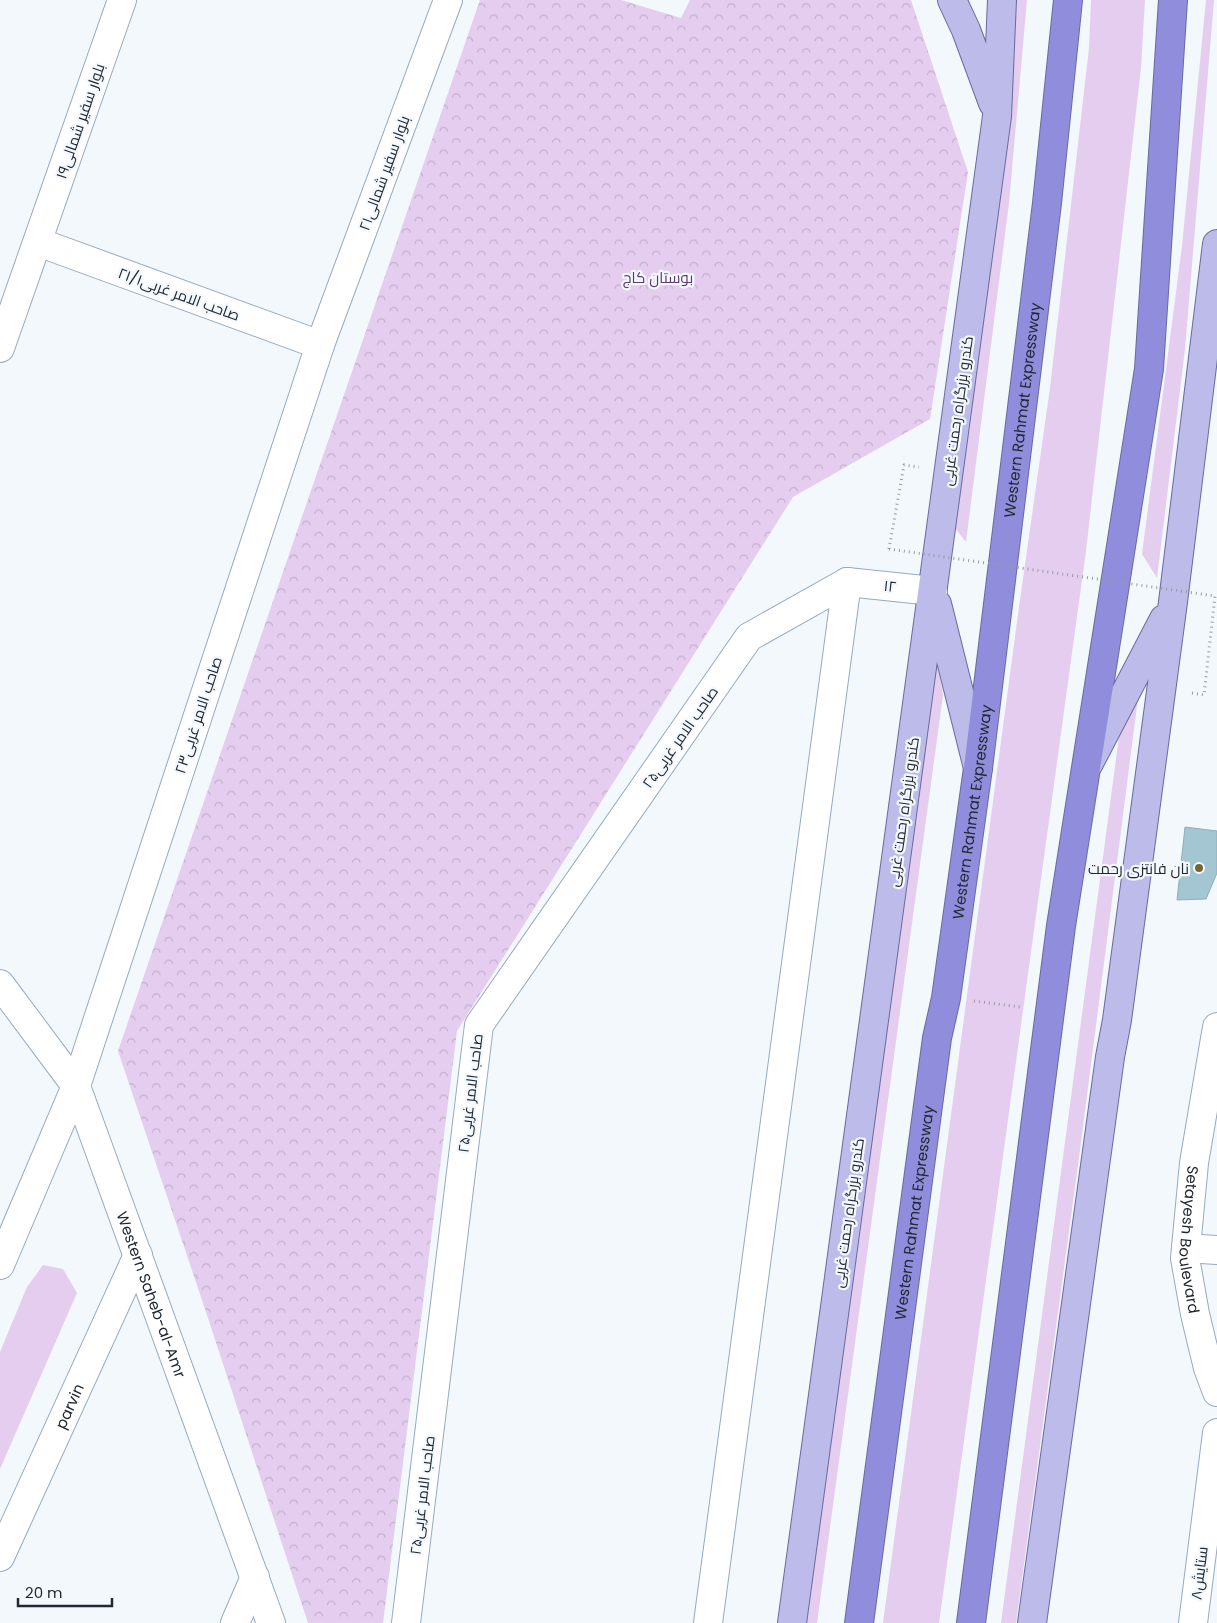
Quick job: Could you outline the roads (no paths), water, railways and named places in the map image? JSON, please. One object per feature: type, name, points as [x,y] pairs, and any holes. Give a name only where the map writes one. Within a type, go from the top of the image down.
[{"type":"highway","name":"Western Rahmat Expressway","points":[[859,1623],[937,1038],[946,998],[978,768],[1047,203],[1068,0]]},
{"type":"highway","points":[[971,1623],[1062,926],[1149,369],[1173,0]]},
{"type":"main road","points":[[952,0],[966,30],[997,116]]},
{"type":"main road","name":"کندرو بزرگراه رحمت غربی","points":[[792,1623],[997,116],[1002,0]]},
{"type":"main road","points":[[1032,1623],[1110,1057],[1119,1010],[1173,602],[1217,244]]},
{"type":"main road","points":[[933,591],[978,768]]},
{"type":"main road","points":[[1086,768],[1173,602]]},
{"type":"street","name":"بلوار سفیر شمالی۱۹","points":[[0,348],[122,0]]},
{"type":"street","name":"بلوار سفیر شمالی۲۱","points":[[320,345],[448,0]]},
{"type":"street","name":"صاحب الامر غربی۲۱/۱","points":[[38,242],[320,345]]},
{"type":"street","name":"صاحب الامر غربی۲۳","points":[[76,1086],[320,345]]},
{"type":"street","name":"۱۲","points":[[847,582],[933,591]]},
{"type":"street","points":[[708,1623],[847,582]]},
{"type":"street","name":"صاحب الامر غربی۲۵","points":[[406,1623],[479,1025],[749,637],[847,582]]},
{"type":"street","name":"Western Saheb-al-Amr","points":[[0,984],[76,1086],[271,1623]]},
{"type":"street","name":"Setayesh Boulevard","points":[[1217,1026],[1194,1163],[1185,1258],[1195,1314],[1208,1368],[1217,1392]]},
{"type":"street","points":[[0,1265],[76,1086]]},
{"type":"street","points":[[1186,1248],[1217,1250]]},
{"type":"street","name":"parvin","points":[[0,1557],[138,1255]]},
{"type":"street","name":"ستایش۸","points":[[1193,1623],[1217,1433]]},
{"type":"street","points":[[235,1623],[254,1578]]},
{"type":"place","name":"نان فانتزی رحمت","points":[[1199,868]]},
{"type":"park label","name":"بوستان کاج","points":[[658,277]]}]
